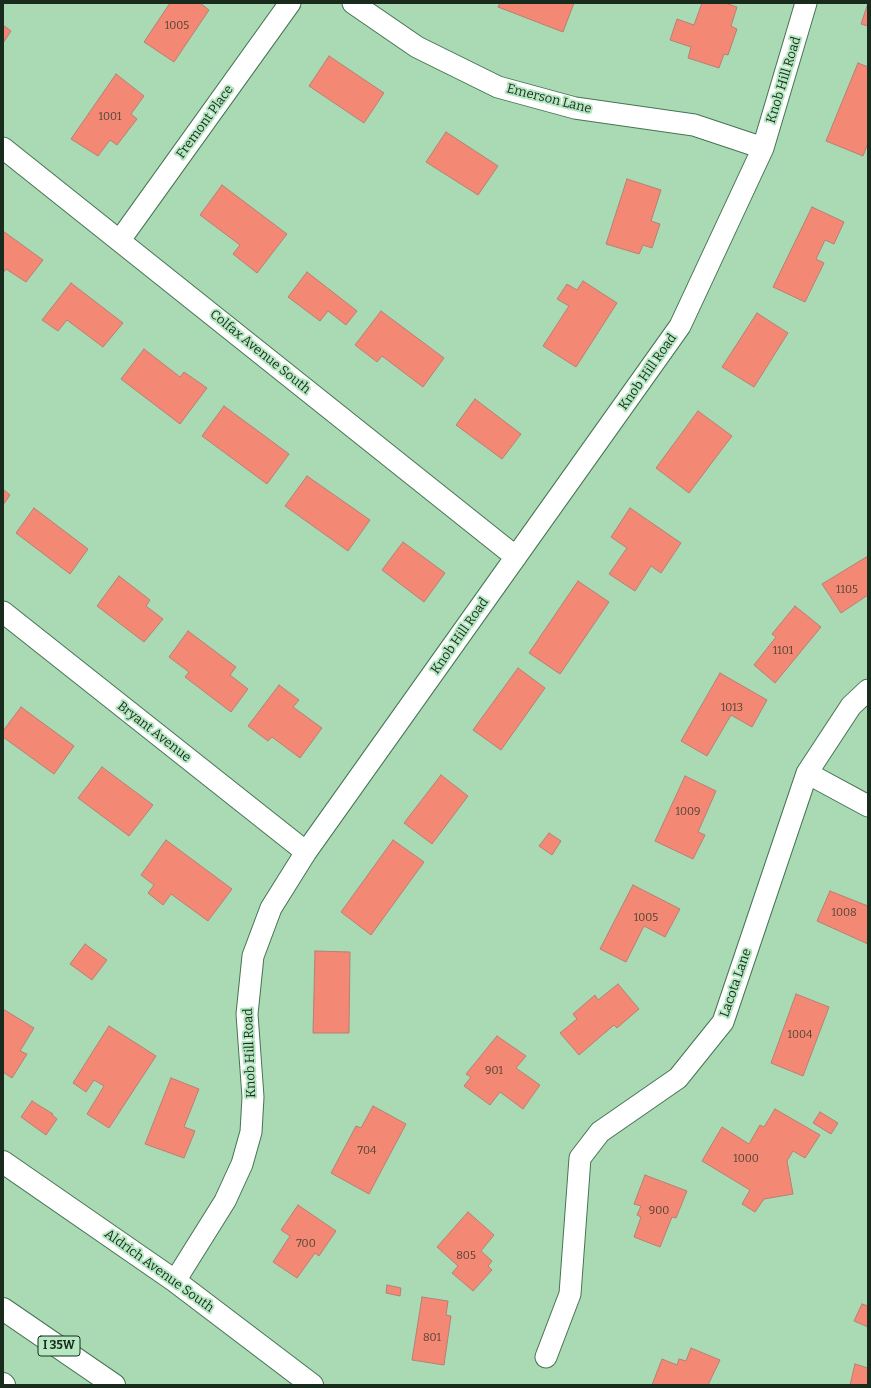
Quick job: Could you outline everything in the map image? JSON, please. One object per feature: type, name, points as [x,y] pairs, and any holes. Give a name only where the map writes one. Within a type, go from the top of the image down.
[{"type":"main road","name":"Aldrich Avenue South","points":[[3,1162],[175,1282],[312,1385]]},
{"type":"main road","name":"I 35W","points":[[3,1309],[114,1385]]},
{"type":"street","name":"Fremont Place","points":[[120,240],[290,3]]},
{"type":"street","name":"Emerson Lane","points":[[353,3],[417,47],[498,87],[575,108],[694,125],[764,148]]},
{"type":"street","name":"Knob Hill Road","points":[[175,1282],[226,1201],[242,1164],[251,1132],[253,1097],[247,1014],[253,956],[271,908],[306,852],[680,326],[764,148],[806,3]]},
{"type":"street","name":"Colfax Avenue South","points":[[3,148],[516,557]]},
{"type":"street","name":"Bryant Avenue","points":[[3,612],[306,852]]},
{"type":"street","name":"Lacota Lane","points":[[546,1357],[570,1294],[580,1158],[600,1132],[678,1078],[723,1022],[807,773],[851,706],[868,690]]},
{"type":"street","points":[[807,773],[868,806]]},
{"type":"building","points":[[170,3],[200,3],[209,10],[174,62],[144,42]]},
{"type":"building","points":[[500,3],[574,3],[563,32],[498,7]]},
{"type":"building","points":[[702,3],[725,3],[737,7],[731,26],[737,29],[728,55],[724,54],[719,68],[688,58],[691,47],[670,40],[677,19],[694,25]]},
{"type":"building","points":[[868,3],[868,26],[861,24]]},
{"type":"building","points":[[3,25],[11,31],[3,43]]},
{"type":"building","points":[[329,56],[384,93],[364,123],[309,86]]},
{"type":"building","points":[[858,63],[868,67],[868,143],[863,156],[826,141]]},
{"type":"building","points":[[116,74],[144,96],[131,114],[137,119],[117,145],[110,140],[98,156],[71,139]]},
{"type":"building","points":[[446,132],[498,166],[478,195],[426,162]]},
{"type":"building","points":[[627,179],[661,190],[651,221],[660,224],[652,248],[643,245],[639,254],[606,244]]},
{"type":"building","points":[[222,185],[287,234],[257,273],[233,254],[240,245],[200,215]]},
{"type":"building","points":[[812,207],[844,222],[834,244],[825,240],[816,259],[824,263],[805,302],[773,287]]},
{"type":"building","points":[[3,231],[43,260],[26,282],[6,269],[3,273]]},
{"type":"building","points":[[307,272],[357,311],[346,325],[328,311],[320,321],[288,297]]},
{"type":"building","points":[[583,281],[617,303],[576,367],[543,346],[569,306],[557,299],[567,284],[577,290]]},
{"type":"building","points":[[71,283],[123,323],[103,347],[67,320],[58,331],[42,320]]},
{"type":"building","points":[[381,311],[444,358],[423,387],[382,356],[377,362],[355,345]]},
{"type":"building","points":[[757,313],[788,333],[754,387],[722,367]]},
{"type":"building","points":[[144,349],[180,377],[184,372],[207,388],[180,424],[121,379]]},
{"type":"building","points":[[475,399],[521,434],[502,459],[456,425]]},
{"type":"building","points":[[224,406],[289,454],[267,484],[202,436]]},
{"type":"building","points":[[698,411],[732,436],[689,493],[656,468]]},
{"type":"building","points":[[307,476],[370,520],[348,551],[285,506]]},
{"type":"building","points":[[3,489],[10,495],[3,505]]},
{"type":"building","points":[[34,508],[88,549],[70,574],[16,533]]},
{"type":"building","points":[[630,508],[681,543],[661,573],[651,566],[635,591],[609,574],[627,548],[611,537]]},
{"type":"building","points":[[403,542],[445,573],[424,602],[382,570]]},
{"type":"building","points":[[868,556],[868,595],[841,613],[822,584]]},
{"type":"building","points":[[119,576],[150,600],[146,606],[163,619],[144,642],[97,606]]},
{"type":"building","points":[[578,581],[609,602],[560,674],[529,653]]},
{"type":"building","points":[[795,606],[821,627],[775,683],[754,665],[776,637],[772,634]]},
{"type":"building","points":[[188,631],[236,667],[230,675],[248,689],[231,712],[185,677],[189,672],[169,657]]},
{"type":"building","points":[[518,668],[545,688],[501,750],[473,730]]},
{"type":"building","points":[[720,673],[767,700],[752,727],[731,715],[707,756],[681,741]]},
{"type":"building","points":[[279,685],[299,700],[293,707],[322,728],[300,758],[272,737],[268,741],[248,726]]},
{"type":"building","points":[[21,707],[74,746],[54,774],[3,737],[3,731]]},
{"type":"building","points":[[102,767],[153,805],[129,836],[78,798]]},
{"type":"building","points":[[441,775],[468,796],[432,844],[404,823]]},
{"type":"building","points":[[685,776],[716,791],[698,832],[705,835],[693,859],[655,841]]},
{"type":"building","points":[[549,833],[561,841],[552,855],[539,846]]},
{"type":"building","points":[[166,840],[232,889],[208,921],[171,894],[163,905],[148,893],[154,885],[141,875]]},
{"type":"building","points":[[393,840],[424,862],[371,935],[341,912]]},
{"type":"building","points":[[633,885],[680,909],[665,937],[644,926],[626,962],[600,949]]},
{"type":"building","points":[[830,891],[868,906],[868,944],[817,921]]},
{"type":"building","points":[[85,944],[107,960],[92,980],[70,964]]},
{"type":"building","points":[[315,951],[350,952],[349,1033],[313,1033]]},
{"type":"building","points":[[618,984],[639,1009],[617,1028],[614,1025],[579,1055],[560,1033],[577,1019],[573,1014],[595,995],[598,1000]]},
{"type":"building","points":[[796,994],[829,1007],[803,1076],[771,1063]]},
{"type":"building","points":[[3,1009],[34,1028],[20,1051],[27,1054],[12,1078],[3,1072]]},
{"type":"building","points":[[109,1026],[156,1056],[109,1128],[87,1114],[104,1086],[94,1080],[86,1092],[73,1083]]},
{"type":"building","points":[[497,1036],[526,1056],[516,1068],[540,1085],[523,1109],[500,1092],[490,1105],[464,1086],[471,1077],[466,1074]]},
{"type":"building","points":[[171,1078],[199,1089],[184,1127],[195,1131],[184,1158],[145,1144]]},
{"type":"building","points":[[32,1101],[53,1114],[52,1115],[57,1119],[46,1135],[21,1117]]},
{"type":"building","points":[[373,1106],[406,1124],[369,1194],[331,1173],[356,1126],[361,1128]]},
{"type":"building","points":[[775,1109],[820,1135],[805,1158],[793,1151],[787,1161],[793,1194],[764,1199],[755,1212],[742,1204],[750,1190],[702,1161],[722,1127],[749,1144],[760,1125],[764,1127]]},
{"type":"building","points":[[820,1112],[838,1123],[831,1134],[813,1123]]},
{"type":"building","points":[[645,1175],[687,1191],[676,1218],[672,1217],[660,1247],[634,1237],[641,1217],[637,1215],[641,1206],[634,1204]]},
{"type":"building","points":[[298,1205],[336,1231],[319,1256],[315,1253],[297,1278],[273,1262],[290,1236],[281,1230]]},
{"type":"building","points":[[468,1212],[494,1235],[481,1251],[492,1261],[488,1266],[492,1270],[473,1291],[452,1273],[458,1266],[437,1247]]},
{"type":"building","points":[[387,1285],[401,1288],[400,1296],[386,1293]]},
{"type":"building","points":[[422,1297],[448,1301],[446,1315],[451,1316],[444,1365],[412,1360]]},
{"type":"building","points":[[862,1304],[868,1306],[868,1327],[854,1321]]},
{"type":"building","points":[[691,1348],[720,1360],[708,1385],[652,1385],[662,1359],[677,1365],[679,1359],[686,1361]]},
{"type":"building","points":[[855,1364],[868,1368],[868,1385],[850,1385]]}]
